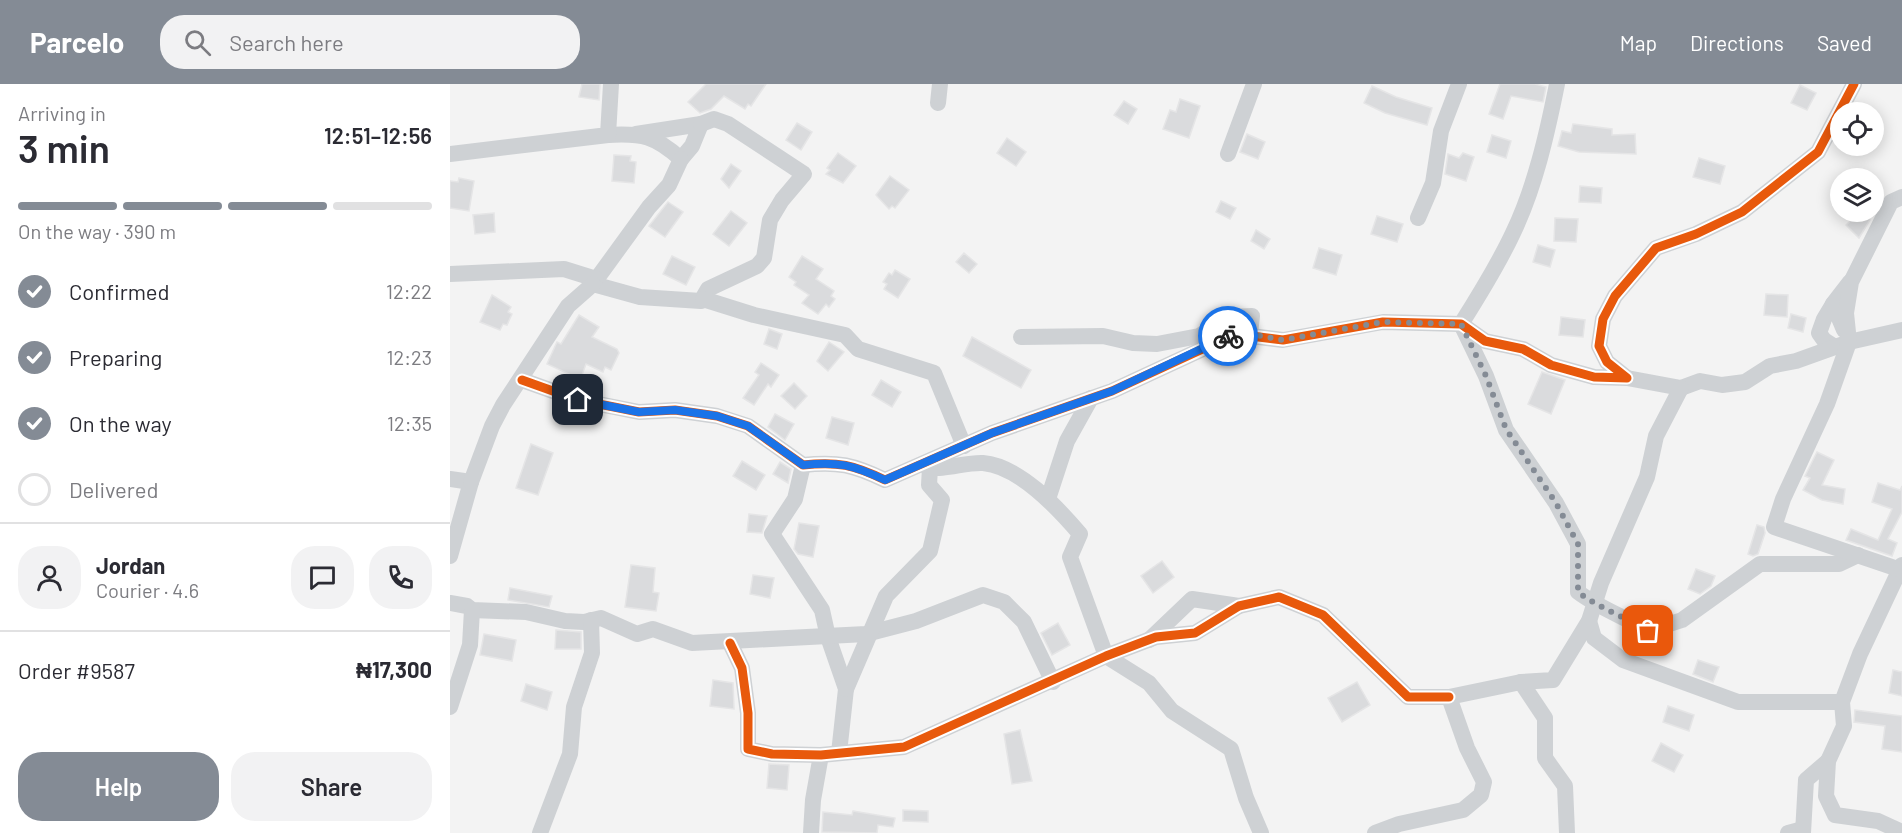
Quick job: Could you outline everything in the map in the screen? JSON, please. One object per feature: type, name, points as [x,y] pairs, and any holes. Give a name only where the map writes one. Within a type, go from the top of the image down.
[{"type":"street","points":[[608,135],[612,84]]},
{"type":"street","points":[[938,103],[940,84]]},
{"type":"street","points":[[1228,154],[1254,84]]},
{"type":"street","points":[[1418,218],[1433,183],[1442,131],[1459,84]]},
{"type":"street","points":[[1461,324],[1496,269],[1515,231],[1533,179],[1557,84]]},
{"type":"street","points":[[1627,378],[1607,362],[1599,346],[1603,319],[1615,296],[1656,248],[1696,234],[1742,212],[1818,152],[1854,84]]},
{"type":"street","points":[[450,154],[608,135],[636,134],[701,124],[714,119],[728,124],[804,174],[787,193],[770,220],[764,258],[757,266],[708,289],[701,301],[640,297],[564,269],[450,274]]},
{"type":"street","points":[[450,556],[471,482],[492,426],[568,306],[594,281],[648,207],[669,185],[681,159],[692,146],[701,124]]},
{"type":"street","points":[[636,134],[649,136],[681,159]]},
{"type":"street","points":[[1842,344],[1824,340],[1820,333],[1824,319],[1851,282],[1891,202],[1902,197]]},
{"type":"street","points":[[1851,282],[1842,344],[1827,404],[1783,499],[1774,527],[1901,568],[1860,654],[1842,702],[1844,726],[1828,762],[1826,795],[1836,815],[1878,821],[1902,832]]},
{"type":"street","points":[[703,298],[754,315],[845,335],[858,349],[934,373],[964,446]]},
{"type":"street","points":[[1833,304],[1842,344]]},
{"type":"street","points":[[1021,337],[1103,336],[1133,343],[1157,344],[1199,336],[1230,317],[1252,316],[1250,334]]},
{"type":"street","points":[[522,380],[578,400],[639,412],[675,410],[694,412],[738,423],[748,426],[803,465],[829,462],[853,465],[885,480],[925,467],[1001,429],[1091,398],[1224,337],[1250,334],[1283,340],[1383,322],[1461,324],[1485,341],[1523,349],[1551,365],[1594,377],[1627,378],[1681,388],[1700,381],[1722,385],[1745,382],[1770,366],[1796,361],[1842,344],[1902,330]]},
{"type":"street","points":[[1461,324],[1486,376],[1506,429],[1556,503],[1578,544],[1578,592],[1594,604],[1617,613],[1648,631],[1682,620],[1725,586],[1760,564],[1839,564],[1858,555]]},
{"type":"street","points":[[730,643],[742,668],[748,713],[748,748],[772,754],[821,755],[904,747],[1053,682],[1106,656],[1148,640],[1194,633],[1239,606],[1279,597],[1323,615],[1408,697],[1449,697],[1521,682],[1553,680],[1589,621],[1601,583],[1647,477],[1656,436],[1681,388]]},
{"type":"street","points":[[1048,499],[1067,441],[1091,398]]},
{"type":"street","points":[[925,467],[984,463],[1010,469],[1048,499],[1080,534],[1070,557],[1106,656],[1149,683],[1172,711],[1231,749],[1246,798],[1261,833]]},
{"type":"street","points":[[803,465],[795,499],[772,534],[822,610],[828,637],[846,689]]},
{"type":"street","points":[[839,753],[846,689],[886,596],[930,551],[942,500],[929,485],[925,467]]},
{"type":"street","points":[[450,479],[471,482]]},
{"type":"street","points":[[450,603],[467,606],[472,610],[526,612],[565,621],[601,618],[637,634],[653,628],[692,643],[730,643],[870,634],[916,621],[983,595],[1004,602],[1024,622],[1053,682]]},
{"type":"street","points":[[1148,640],[1192,599],[1239,606]]},
{"type":"street","points":[[450,707],[470,645],[472,610]]},
{"type":"street","points":[[540,833],[570,754],[574,707],[592,653],[591,620]]},
{"type":"street","points":[[1589,621],[1594,638],[1623,660],[1738,702],[1842,702]]},
{"type":"street","points":[[1521,682],[1545,718],[1545,758],[1565,786],[1568,833]]},
{"type":"street","points":[[1375,833],[1399,824],[1463,810],[1481,795],[1484,782],[1467,748],[1449,697]]},
{"type":"street","points":[[811,833],[821,755]]},
{"type":"street","points":[[1798,832],[1806,780],[1828,762]]},
{"type":"building","points":[[582,84],[600,84],[599,100],[579,97]]},
{"type":"building","points":[[706,84],[766,84],[751,106],[748,104],[745,109],[724,96],[711,109],[700,113],[688,102]]},
{"type":"building","points":[[1500,84],[1535,84],[1546,87],[1543,102],[1511,96],[1503,119],[1489,114]]},
{"type":"building","points":[[1800,85],[1816,93],[1807,110],[1791,103]]},
{"type":"building","points":[[1372,86],[1396,97],[1432,108],[1427,125],[1385,113],[1364,103]]},
{"type":"building","points":[[1180,99],[1200,106],[1189,138],[1163,129],[1170,110],[1176,112]]},
{"type":"building","points":[[1124,101],[1137,109],[1128,124],[1114,115]]},
{"type":"building","points":[[797,123],[812,132],[801,150],[786,140]]},
{"type":"building","points":[[1573,124],[1612,129],[1612,135],[1635,134],[1636,154],[1579,152],[1558,146],[1562,131],[1571,133]]},
{"type":"building","points":[[1247,134],[1265,142],[1258,159],[1240,152]]},
{"type":"building","points":[[1492,135],[1511,141],[1506,158],[1487,152]]},
{"type":"building","points":[[1007,138],[1026,152],[1016,166],[997,153]]},
{"type":"building","points":[[838,153],[856,166],[843,183],[826,174],[830,170],[827,168]]},
{"type":"building","points":[[1463,153],[1474,157],[1466,181],[1445,174],[1448,154],[1459,158]]},
{"type":"building","points":[[614,155],[631,156],[630,161],[636,162],[634,183],[612,181]]},
{"type":"building","points":[[1699,158],[1725,166],[1720,184],[1693,177]]},
{"type":"building","points":[[731,164],[741,171],[729,188],[721,179]]},
{"type":"building","points":[[890,176],[909,190],[895,208],[892,206],[889,209],[876,195]]},
{"type":"building","points":[[459,178],[474,181],[469,211],[450,208],[450,181],[458,182]]},
{"type":"building","points":[[1580,186],[1602,188],[1601,203],[1579,202]]},
{"type":"building","points":[[1221,201],[1236,208],[1230,219],[1216,212]]},
{"type":"building","points":[[668,202],[683,212],[665,237],[649,226]]},
{"type":"building","points":[[731,211],[747,223],[729,246],[713,234]]},
{"type":"building","points":[[494,213],[495,232],[475,234],[473,215]]},
{"type":"building","points":[[1377,216],[1403,224],[1397,242],[1371,234]]},
{"type":"building","points":[[1555,218],[1578,219],[1576,242],[1554,241]]},
{"type":"building","points":[[1849,222],[1869,222],[1859,238],[1846,225]]},
{"type":"building","points":[[1256,230],[1270,239],[1264,249],[1251,241]]},
{"type":"building","points":[[1538,245],[1555,250],[1550,267],[1533,262]]},
{"type":"building","points":[[1319,248],[1342,255],[1336,275],[1313,268]]},
{"type":"building","points":[[964,253],[977,264],[969,273],[956,262]]},
{"type":"building","points":[[672,256],[695,267],[686,285],[663,274]]},
{"type":"building","points":[[802,256],[823,269],[816,279],[834,291],[831,296],[835,299],[829,307],[826,304],[818,314],[802,303],[809,295],[794,285],[796,282],[789,277]]},
{"type":"building","points":[[895,270],[910,279],[898,298],[884,289],[887,284],[883,282],[889,273],[892,275]]},
{"type":"building","points":[[1766,294],[1788,295],[1787,317],[1764,315]]},
{"type":"building","points":[[492,295],[511,307],[508,312],[512,314],[507,325],[503,324],[500,330],[480,322]]},
{"type":"building","points":[[1791,314],[1806,318],[1803,332],[1788,328]]},
{"type":"building","points":[[579,315],[599,327],[592,337],[617,349],[619,353],[611,370],[605,367],[603,372],[586,364],[582,375],[575,377],[547,364],[557,342],[561,344]]},
{"type":"building","points":[[1561,317],[1585,320],[1583,337],[1559,335]]},
{"type":"building","points":[[769,329],[782,334],[777,349],[764,344]]},
{"type":"building","points":[[972,337],[1031,370],[1021,388],[963,356]]},
{"type":"building","points":[[829,342],[844,352],[828,371],[817,361]]},
{"type":"building","points":[[761,363],[779,375],[771,387],[768,384],[754,405],[743,398],[759,375],[755,372]]},
{"type":"building","points":[[1542,372],[1565,380],[1551,414],[1528,404]]},
{"type":"building","points":[[881,380],[901,392],[892,407],[872,395]]},
{"type":"building","points":[[794,383],[807,396],[795,409],[781,396]]},
{"type":"building","points":[[775,414],[794,424],[785,440],[768,427]]},
{"type":"building","points":[[832,417],[854,423],[848,445],[826,438]]},
{"type":"building","points":[[531,444],[553,453],[538,495],[516,488]]},
{"type":"building","points":[[1817,452],[1834,460],[1822,485],[1845,489],[1843,504],[1822,500],[1803,490],[1810,478],[1805,476]]},
{"type":"building","points":[[742,461],[765,475],[756,490],[733,476]]},
{"type":"building","points":[[780,462],[791,469],[788,483],[773,474]]},
{"type":"building","points":[[1878,483],[1900,490],[1902,486],[1902,512],[1888,539],[1897,543],[1892,556],[1846,540],[1851,529],[1878,540],[1892,509],[1872,502]]},
{"type":"building","points":[[749,514],[767,516],[762,533],[747,532]]},
{"type":"building","points":[[799,523],[819,526],[813,557],[798,554],[794,549]]},
{"type":"building","points":[[1757,525],[1764,527],[1765,533],[1758,554],[1753,556],[1748,554]]},
{"type":"building","points":[[1162,561],[1174,577],[1153,593],[1141,576]]},
{"type":"building","points":[[631,565],[655,568],[653,592],[659,593],[656,611],[625,607]]},
{"type":"building","points":[[1696,569],[1715,576],[1711,586],[1700,594],[1688,589]]},
{"type":"building","points":[[753,575],[774,578],[770,598],[750,594]]},
{"type":"building","points":[[510,588],[552,596],[549,607],[508,600]]},
{"type":"building","points":[[1058,623],[1070,645],[1052,655],[1041,633]]},
{"type":"building","points":[[556,630],[581,632],[581,649],[555,649]]},
{"type":"building","points":[[484,634],[516,640],[512,661],[480,655]]},
{"type":"building","points":[[1698,660],[1719,667],[1713,682],[1693,674]]},
{"type":"building","points":[[1893,670],[1902,672],[1902,696],[1889,693]]},
{"type":"building","points":[[713,680],[733,683],[734,709],[710,706]]},
{"type":"building","points":[[1357,682],[1370,705],[1342,722],[1328,698]]},
{"type":"building","points":[[526,684],[552,692],[547,710],[521,701]]},
{"type":"building","points":[[1668,706],[1694,715],[1689,731],[1663,722]]},
{"type":"building","points":[[1855,710],[1902,716],[1902,752],[1882,749],[1885,726],[1854,722]]},
{"type":"building","points":[[1020,730],[1032,781],[1012,784],[1004,734]]},
{"type":"building","points":[[1661,743],[1683,755],[1674,772],[1652,761]]},
{"type":"building","points":[[769,764],[789,765],[787,790],[767,788]]},
{"type":"building","points":[[903,810],[928,811],[928,822],[903,821]]},
{"type":"building","points":[[853,811],[895,818],[893,827],[878,825],[877,833],[822,832],[823,812],[852,815]]},
{"type":"cycle path","points":[[522,380],[578,400],[639,412],[675,410],[717,416],[748,426],[803,465],[846,465],[885,480],[992,433],[1112,391],[1235,334],[1283,340],[1383,322],[1461,324],[1485,341],[1523,349],[1551,365],[1594,377],[1627,378],[1607,362],[1599,346],[1603,319],[1615,296],[1656,248],[1696,234],[1742,212],[1818,152],[1854,84]]},
{"type":"cycle path","points":[[730,643],[742,668],[748,713],[748,749],[772,754],[821,755],[904,747],[1106,656],[1156,637],[1195,633],[1239,606],[1279,597],[1323,615],[1408,697],[1449,697]]},
{"type":"way so far","points":[[1228,336],[1245,333],[1283,340],[1322,331],[1383,322],[1419,321],[1461,324],[1486,376],[1506,429],[1556,503],[1578,544],[1578,592],[1594,604],[1617,613],[1648,631]]},
{"type":"route","points":[[578,400],[639,412],[675,410],[717,416],[748,426],[803,465],[829,462],[853,465],[885,480],[992,433],[1112,391],[1228,336]]}]
